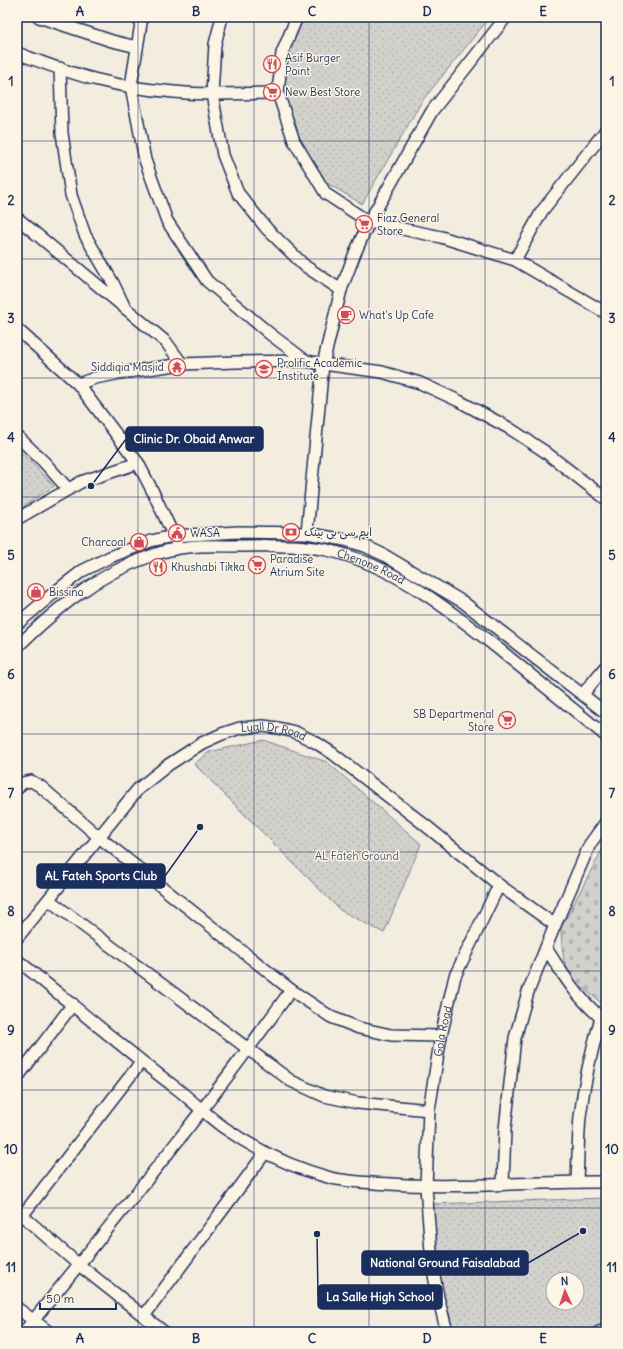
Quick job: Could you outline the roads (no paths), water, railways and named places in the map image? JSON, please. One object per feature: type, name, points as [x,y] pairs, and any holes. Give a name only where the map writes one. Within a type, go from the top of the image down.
[{"type":"street","points":[[39,17],[105,39],[137,47]]},
{"type":"street","points":[[142,17],[131,86],[145,160],[168,221],[207,282],[270,334],[306,361]]},
{"type":"street","points":[[222,17],[215,44],[212,94],[223,155],[238,193],[267,229],[305,266],[341,290]]},
{"type":"street","points":[[296,17],[282,53],[278,93],[294,141],[326,194],[369,222],[441,237],[515,260],[606,313]]},
{"type":"street","points":[[307,533],[323,364],[341,290],[369,222],[432,111],[506,17]]},
{"type":"street","points":[[17,53],[100,81],[131,86],[173,92],[212,94],[278,93]]},
{"type":"street","points":[[60,68],[62,133],[71,195],[85,235],[125,308]]},
{"type":"street","points":[[515,260],[542,211],[606,130]]},
{"type":"street","points":[[17,218],[166,342],[182,364]]},
{"type":"street","points":[[17,329],[78,384],[138,463],[179,548]]},
{"type":"street","points":[[78,384],[95,378],[114,374],[182,364],[306,361],[382,372],[420,383],[459,401],[509,428],[544,451],[606,499]]},
{"type":"street","points":[[17,436],[44,462],[68,490]]},
{"type":"street","points":[[17,520],[81,482],[138,463]]},
{"type":"street","name":"Chenone Road","points":[[17,624],[82,571],[110,557],[151,542],[173,536],[238,532],[307,533],[346,540],[365,546],[384,555],[463,602],[606,713]]},
{"type":"street","name":"Chenone Road","points":[[17,647],[43,622],[76,595],[101,578],[129,564],[169,550],[199,546],[306,546],[358,558],[391,573],[433,599],[481,635],[606,736]]},
{"type":"street","points":[[583,694],[606,666]]},
{"type":"street","name":"Lyall Dr Road","points":[[17,938],[138,789],[168,765],[202,743],[240,728],[264,726],[295,732],[332,753],[426,825],[499,885],[555,925]]},
{"type":"street","points":[[17,789],[22,783],[32,781],[40,786],[99,837],[291,990],[330,1017],[359,1028],[392,1035],[441,1036]]},
{"type":"street","points":[[503,1184],[505,1128],[515,1038],[528,992],[590,844],[606,822]]},
{"type":"street","name":"Gola Road","points":[[447,1332],[438,1297],[432,1264],[426,1187],[429,1110],[441,1036],[455,976],[499,885]]},
{"type":"street","points":[[49,900],[291,1081],[324,1096],[358,1103],[429,1110]]},
{"type":"street","points":[[546,948],[570,986],[584,1003],[603,1020],[590,1055],[585,1086],[580,1118],[577,1182]]},
{"type":"street","points":[[17,960],[73,1004],[140,1062],[182,1093],[223,1127],[265,1153],[284,1162],[332,1178],[375,1184],[426,1187],[606,1182]]},
{"type":"street","points":[[24,1332],[79,1265],[249,1050],[291,990]]},
{"type":"street","points":[[17,1078],[73,1004]]},
{"type":"street","points":[[140,1062],[20,1214],[79,1265],[164,1332]]},
{"type":"street","points":[[144,1316],[265,1153]]},
{"type":"street","points":[[17,1308],[49,1332]]},
{"type":"street","points":[[599,1332],[606,1330]]},
{"type":"place","name":"Asif Burger Point","points":[[272,64]]},
{"type":"place","name":"New Best Store","points":[[272,92]]},
{"type":"place","name":"Fiaz General Store","points":[[364,224]]},
{"type":"place","name":"What's Up Cafe","points":[[346,315]]},
{"type":"place","name":"Siddiqia Masjid","points":[[177,367]]},
{"type":"place","name":"Prolific Academic Institute","points":[[264,369]]},
{"type":"place","name":"Clinic Dr. Obaid Anwar","points":[[91,486]]},
{"type":"place","name":"ایم سی بی بینک","points":[[291,532]]},
{"type":"place","name":"WASA","points":[[177,533]]},
{"type":"place","name":"Charcoal","points":[[139,542]]},
{"type":"place","name":"Paradise Atrium Site","points":[[257,565]]},
{"type":"place","name":"Khushabi Tikka","points":[[158,567]]},
{"type":"place","name":"Bissino","points":[[36,592]]},
{"type":"place","name":"SB Departmenal Store","points":[[507,720]]},
{"type":"place","name":"AL Fateh Sports Club","points":[[200,827]]},
{"type":"place","name":"National Ground Faisalabad","points":[[583,1231]]},
{"type":"place","name":"La Salle High School","points":[[317,1234]]},
{"type":"park label","name":"AL Fateh Ground","points":[[357,856]]}]
